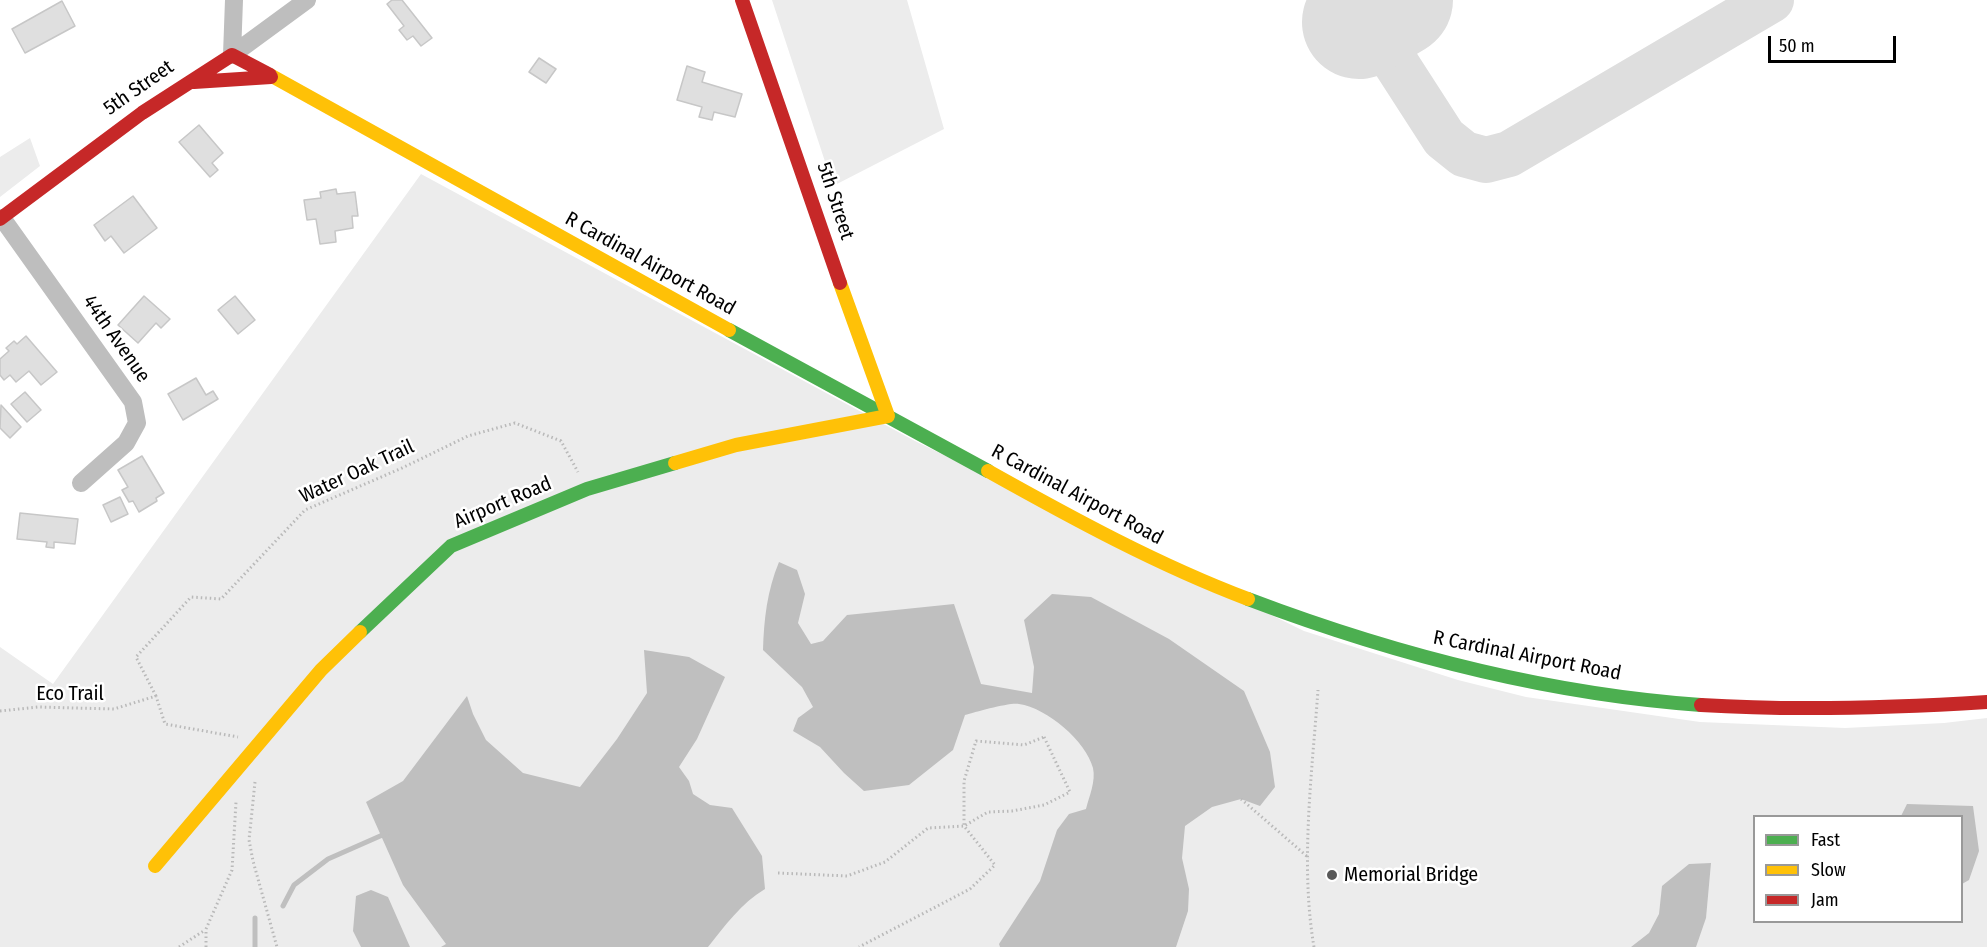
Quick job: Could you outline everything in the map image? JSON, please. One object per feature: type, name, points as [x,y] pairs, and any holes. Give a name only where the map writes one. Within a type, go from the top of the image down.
[{"type":"main road","name":"5th Street","points":[[742,0],[823,237],[888,416]]},
{"type":"main road","name":"R Cardinal Airport Road","points":[[232,55],[617,269],[1088,525],[1183,572],[1278,611],[1378,643],[1458,664],[1584,690],[1689,704],[1898,709],[1987,702]]},
{"type":"main road","name":"5th Street","points":[[1,219],[184,82],[232,55]]},
{"type":"main road","points":[[184,82],[273,77]]},
{"type":"main road","name":"Airport Road","points":[[155,866],[321,670],[451,546],[587,489],[736,445],[888,416]]},
{"type":"street","points":[[232,55],[234,0]]},
{"type":"street","name":"5th Street","points":[[232,55],[307,0]]},
{"type":"street","name":"44th Avenue","points":[[1,219],[133,402],[137,423],[126,443],[81,483]]},
{"type":"path","name":"Water Oak Trail","points":[[156,696],[136,657],[191,597],[221,599],[305,510],[402,468],[468,436],[515,423],[561,441],[587,489]]},
{"type":"path","points":[[1314,947],[1309,919],[1309,817],[1318,690]]},
{"type":"path","name":"Eco Trail","points":[[0,711],[38,707],[114,709],[156,696]]},
{"type":"path","points":[[156,696],[165,724],[260,742]]},
{"type":"path","points":[[778,873],[847,876],[885,862],[928,828],[964,826],[988,812],[1012,811],[1044,805],[1070,792],[1044,737],[1024,745],[976,741],[964,781],[964,826],[995,865],[970,889],[859,947]]},
{"type":"path","points":[[256,777],[249,840],[277,947]]},
{"type":"path","points":[[1241,799],[1309,858]]},
{"type":"path","points":[[206,947],[206,929],[232,870],[237,801]]},
{"type":"path","points":[[179,947],[206,929]]},
{"type":"shaded area","points":[[772,0],[907,0],[944,129],[833,186]]},
{"type":"shaded area","points":[[30,138],[40,166],[0,197],[0,157]]},
{"type":"shaded area","points":[[421,174],[915,441],[1304,631],[1458,680],[1526,697],[1700,722],[1845,728],[1944,723],[1987,718],[1987,947],[0,947],[0,647],[53,684]]},
{"type":"shaded area","points":[[779,562],[797,570],[805,594],[798,623],[811,644],[823,641],[847,615],[954,604],[981,684],[1032,693],[1034,667],[1024,620],[1052,594],[1091,597],[1169,639],[1244,691],[1270,752],[1275,787],[1260,806],[1241,799],[1212,807],[1185,826],[1182,858],[1189,889],[1188,911],[1176,947],[1000,947],[999,944],[1040,881],[1057,830],[1069,814],[1086,809],[1094,778],[1089,758],[1074,737],[1053,719],[1030,707],[1008,704],[965,715],[953,750],[909,785],[864,791],[820,747],[793,731],[798,718],[813,707],[802,687],[763,650],[767,605]]},
{"type":"shaded area","points":[[644,650],[689,657],[725,677],[697,739],[679,767],[689,781],[693,794],[710,805],[732,808],[762,856],[765,889],[741,908],[708,947],[441,947],[446,944],[403,885],[366,802],[403,781],[467,696],[486,740],[523,773],[580,787],[617,739],[647,693]]},
{"type":"shaded area","points":[[1907,804],[1973,806],[1979,851],[1969,880],[1963,883],[1963,815],[1902,815]]},
{"type":"shaded area","points":[[1711,863],[1706,918],[1696,947],[1631,947],[1649,933],[1659,914],[1662,886],[1689,864]]},
{"type":"shaded area","points":[[371,890],[388,897],[410,947],[361,947],[353,931],[356,896]]},
{"type":"building","points":[[392,0],[402,0],[432,38],[421,46],[413,36],[407,40],[399,30],[404,26],[387,4]]},
{"type":"building","points":[[62,1],[75,26],[25,53],[12,29]]},
{"type":"building","points":[[539,58],[556,69],[546,83],[529,72]]},
{"type":"building","points":[[687,66],[705,72],[702,82],[742,94],[735,117],[714,112],[712,120],[699,117],[702,107],[677,100]]},
{"type":"building","points":[[199,125],[223,153],[212,163],[218,170],[210,177],[179,142]]},
{"type":"building","points":[[336,189],[337,194],[355,192],[358,216],[352,216],[353,228],[335,231],[336,242],[320,244],[316,219],[307,220],[304,200],[321,198],[320,192]]},
{"type":"building","points":[[133,196],[157,228],[124,253],[111,236],[105,241],[94,225]]},
{"type":"building","points":[[144,296],[170,319],[161,328],[156,323],[138,343],[118,325]]},
{"type":"building","points":[[235,296],[255,320],[238,334],[218,310]]},
{"type":"building","points":[[26,336],[57,372],[41,385],[29,371],[16,382],[10,375],[4,380],[0,375],[0,359],[9,351],[6,348],[14,341],[17,344]]},
{"type":"building","points":[[196,378],[206,395],[213,391],[218,399],[183,420],[168,394]]},
{"type":"building","points":[[25,392],[41,410],[27,422],[11,404]]},
{"type":"building","points":[[1,405],[21,427],[10,438],[0,428]]},
{"type":"building","points":[[142,456],[164,493],[156,498],[157,501],[139,512],[133,501],[129,502],[122,490],[128,487],[118,470]]},
{"type":"building","points":[[120,497],[128,514],[111,522],[103,505]]},
{"type":"building","points":[[20,513],[78,519],[75,544],[54,542],[54,548],[46,547],[47,542],[17,539]]},
{"type":"waterway","points":[[283,906],[294,885],[328,859],[387,833]]},
{"type":"waterway","points":[[255,918],[255,947]]},
{"type":"taxiway","points":[[1366,17],[1444,138],[1464,154],[1486,160],[1509,154],[1771,0]]},
{"type":"runway","points":[[1359,22],[1396,0]]},
{"type":"traffic: fast","points":[[729,330],[988,471]]},
{"type":"traffic: fast","points":[[360,632],[451,546],[587,489],[675,463]]},
{"type":"traffic: fast","points":[[1248,599],[1358,637],[1471,668],[1586,692],[1701,705]]},
{"type":"traffic: slow","points":[[270,75],[729,330]]},
{"type":"traffic: slow","points":[[675,463],[736,445],[888,416],[840,283]]},
{"type":"traffic: slow","points":[[988,471],[1148,556],[1248,599]]},
{"type":"traffic: slow","points":[[155,866],[321,670],[360,632]]},
{"type":"traffic: jam","points":[[742,0],[840,283]]},
{"type":"traffic: jam","points":[[0,219],[142,113],[232,55],[270,75]]},
{"type":"traffic: jam","points":[[194,82],[271,77]]},
{"type":"traffic: jam","points":[[1701,705],[1844,708],[1987,702]]},
{"type":"place","name":"Memorial Bridge","points":[[1332,875]]}]
